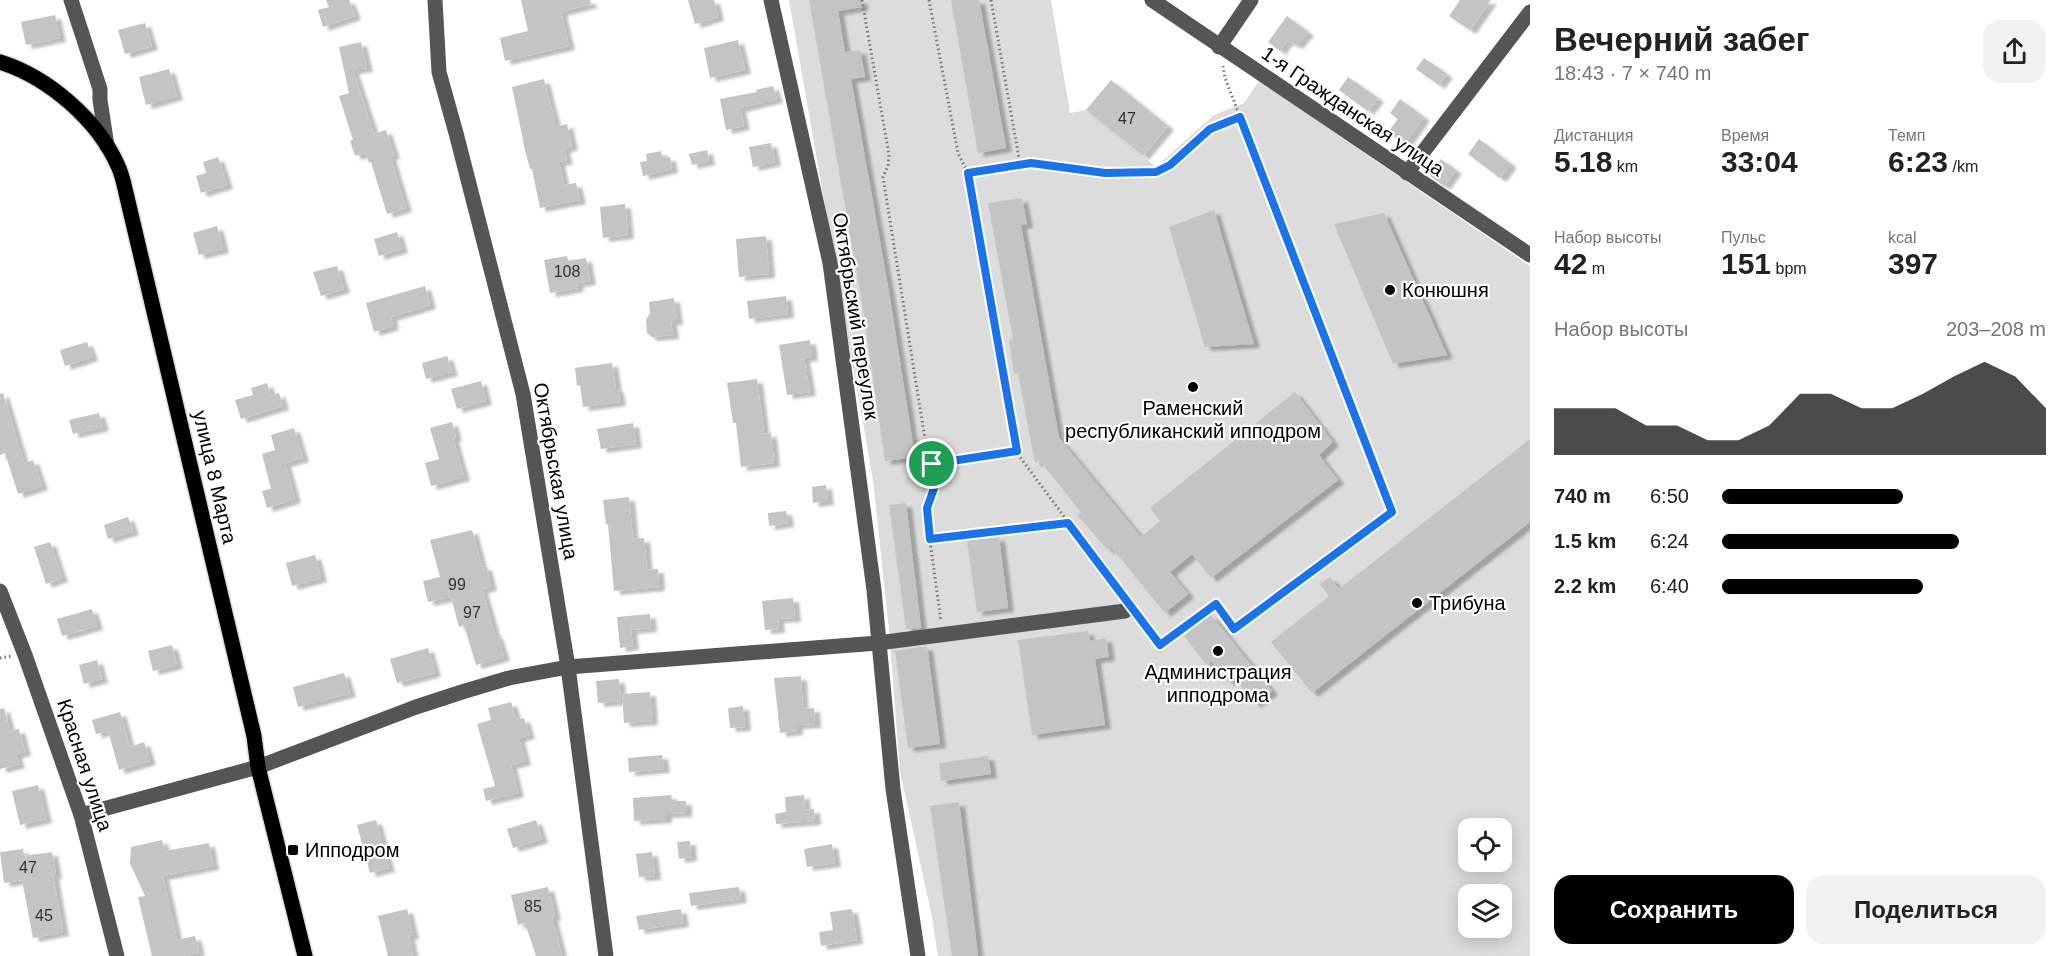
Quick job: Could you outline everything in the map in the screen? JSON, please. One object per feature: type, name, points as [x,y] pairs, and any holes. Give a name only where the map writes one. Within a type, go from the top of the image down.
[{"type":"main road","name":"улица 8 Марта","points":[[0,62],[15,66],[68,100],[107,146],[118,167],[254,736],[258,767],[305,956]]},
{"type":"street","points":[[71,0],[100,89],[107,146]]},
{"type":"street","name":"Октябрьская улица","points":[[435,0],[439,72],[523,394],[568,668],[606,956]]},
{"type":"street","name":"Октябрьский переулок","points":[[771,0],[830,263],[874,590],[893,789],[918,956]]},
{"type":"street","name":"1-я Гражданская улица","points":[[1152,0],[1530,255]]},
{"type":"street","points":[[1220,47],[1251,0]]},
{"type":"street","points":[[1407,173],[1530,12]]},
{"type":"street","name":"Красная улица","points":[[0,591],[81,815],[117,956]]},
{"type":"street","points":[[81,815],[258,767],[416,707],[509,678],[568,668],[878,643],[1128,607]]},
{"type":"path","points":[[862,0],[889,155],[888,166],[883,177],[928,458],[938,477],[927,508],[943,635]]},
{"type":"path","points":[[929,0],[958,153],[968,173],[1017,451],[1128,607],[1160,645],[1216,604],[1234,629],[1392,512],[1225,78],[1224,57],[1220,47]]},
{"type":"path","points":[[991,0],[1020,164]]},
{"type":"path","points":[[968,173],[1020,164],[1041,163],[1105,173],[1156,172],[1170,165],[1210,129],[1240,117]]},
{"type":"path","points":[[932,464],[1017,451]]},
{"type":"path","points":[[930,539],[1068,523]]},
{"type":"shaded area","name":"Раменский республиканский ипподром","points":[[789,0],[1051,0],[1070,113],[1086,110],[1156,167],[1214,115],[1244,103],[1259,81],[1530,266],[1530,956],[938,956],[931,912],[900,772],[889,630],[873,480]]},
{"type":"building","points":[[326,0],[349,0],[355,16],[323,27],[318,10],[329,7]]},
{"type":"building","points":[[521,0],[590,0],[591,4],[561,12],[569,46],[505,61],[500,38],[528,31]]},
{"type":"building","points":[[688,0],[714,0],[718,17],[695,24]]},
{"type":"building","points":[[809,0],[862,0],[862,7],[838,11],[845,52],[860,50],[865,77],[851,79],[889,292],[915,457],[885,461],[861,297]]},
{"type":"building","points":[[951,0],[979,0],[1006,148],[978,153]]},
{"type":"building","points":[[1460,0],[1491,0],[1470,30],[1449,16]]},
{"type":"building","points":[[55,15],[60,38],[26,45],[21,22]]},
{"type":"building","points":[[1287,16],[1308,32],[1297,45],[1287,41],[1280,51],[1268,42]]},
{"type":"building","points":[[145,23],[152,46],[125,54],[118,30]]},
{"type":"building","points":[[738,40],[745,70],[710,78],[704,48]]},
{"type":"building","points":[[361,42],[367,68],[353,70],[374,134],[386,130],[394,155],[390,156],[406,208],[387,214],[371,162],[369,163],[366,153],[355,156],[350,141],[353,140],[339,96],[349,93],[339,47]]},
{"type":"building","points":[[1424,58],[1447,74],[1439,85],[1416,69]]},
{"type":"building","points":[[169,69],[177,96],[146,105],[139,77]]},
{"type":"building","points":[[1348,77],[1378,98],[1368,111],[1339,90]]},
{"type":"building","points":[[544,79],[556,127],[567,124],[572,146],[564,149],[567,160],[559,162],[564,185],[576,183],[580,200],[540,208],[512,87]]},
{"type":"building","points":[[1111,80],[1168,126],[1143,156],[1086,110]]},
{"type":"building","points":[[773,86],[777,99],[740,108],[744,126],[726,130],[720,99],[757,92],[756,90]]},
{"type":"building","points":[[1400,99],[1424,117],[1405,144],[1388,132],[1398,119],[1390,113]]},
{"type":"building","points":[[1479,139],[1511,164],[1500,178],[1468,154]]},
{"type":"building","points":[[771,143],[775,162],[753,167],[749,147]]},
{"type":"building","points":[[707,150],[709,161],[692,165],[689,154]]},
{"type":"building","points":[[661,151],[662,158],[670,157],[672,169],[643,176],[640,162],[647,161],[646,154]]},
{"type":"building","points":[[218,157],[227,185],[201,193],[196,176],[206,173],[203,162]]},
{"type":"building","points":[[1441,159],[1456,170],[1444,186],[1430,176]]},
{"type":"building","points":[[1022,198],[1027,224],[1021,225],[1059,438],[1141,537],[1160,521],[1150,508],[1295,392],[1333,442],[1319,455],[1338,480],[1211,578],[1192,554],[1170,572],[1188,594],[1165,613],[1111,547],[1108,550],[1077,515],[1081,512],[1039,460],[1035,463],[1018,373],[1014,374],[1009,340],[1013,339],[988,203]]},
{"type":"building","points":[[625,204],[628,235],[603,238],[600,207]]},
{"type":"building","points":[[1214,210],[1254,344],[1205,347],[1169,227]]},
{"type":"building","name":"Конюшня","points":[[1384,213],[1447,355],[1393,364],[1334,224]]},
{"type":"building","points":[[217,226],[223,249],[199,255],[193,233]]},
{"type":"building","points":[[397,232],[402,249],[379,256],[374,239]]},
{"type":"building","points":[[766,236],[769,274],[739,277],[736,239]]},
{"type":"building","points":[[567,256],[568,261],[586,258],[590,281],[577,283],[578,288],[550,293],[544,260]]},
{"type":"building","points":[[337,266],[344,289],[321,296],[313,272]]},
{"type":"building","points":[[425,286],[430,305],[391,317],[393,326],[374,332],[366,303]]},
{"type":"building","points":[[786,296],[788,314],[749,319],[747,301]]},
{"type":"building","points":[[674,298],[677,321],[671,321],[673,335],[652,337],[647,333],[646,320],[650,313],[649,302]]},
{"type":"building","points":[[810,340],[812,357],[804,358],[810,392],[787,395],[779,345]]},
{"type":"building","points":[[87,342],[92,357],[65,366],[60,350]]},
{"type":"building","points":[[447,356],[452,372],[426,379],[422,363]]},
{"type":"building","points":[[612,363],[620,402],[583,407],[575,368]]},
{"type":"building","points":[[757,379],[764,434],[771,433],[774,463],[741,467],[736,423],[733,423],[727,383]]},
{"type":"building","points":[[481,381],[486,401],[457,409],[451,389]]},
{"type":"building","points":[[267,383],[271,396],[279,393],[283,406],[241,419],[235,400],[253,395],[251,388]]},
{"type":"building","points":[[3,393],[24,463],[33,460],[42,486],[18,494],[5,453],[0,455],[0,394]]},
{"type":"building","points":[[99,413],[103,427],[73,434],[69,420]]},
{"type":"building","points":[[452,422],[456,437],[453,438],[464,477],[431,486],[425,463],[439,459],[430,428]]},
{"type":"building","points":[[633,423],[636,444],[601,449],[597,429]]},
{"type":"building","points":[[294,428],[303,458],[285,463],[295,499],[267,508],[262,491],[271,489],[262,454],[275,450],[271,435]]},
{"type":"building","points":[[1530,439],[1530,522],[1312,693],[1271,642],[1329,596],[1320,584],[1330,577],[1339,589]]},
{"type":"building","points":[[826,485],[828,501],[813,503],[812,487]]},
{"type":"building","points":[[629,497],[633,539],[644,538],[647,570],[658,569],[659,587],[614,591],[608,524],[606,525],[603,500]]},
{"type":"building","points":[[906,503],[921,628],[906,629],[889,505]]},
{"type":"building","points":[[786,511],[788,523],[769,526],[768,513]]},
{"type":"building","points":[[128,517],[133,531],[108,539],[104,525]]},
{"type":"building","points":[[472,530],[482,567],[486,566],[491,587],[482,589],[504,657],[476,665],[464,625],[459,627],[451,597],[428,602],[423,581],[440,577],[430,540]]},
{"type":"building","points":[[999,537],[1008,608],[977,612],[967,541]]},
{"type":"building","points":[[50,542],[62,578],[46,584],[34,547]]},
{"type":"building","points":[[315,555],[321,578],[292,586],[286,563]]},
{"type":"building","points":[[793,598],[795,618],[778,619],[779,629],[765,630],[762,601]]},
{"type":"building","points":[[92,609],[97,626],[62,636],[57,619]]},
{"type":"building","points":[[650,614],[651,628],[631,630],[633,646],[620,648],[617,617]]},
{"type":"building","name":"Администрация ипподрома","points":[[1211,615],[1272,691],[1255,704],[1234,677],[1228,682],[1211,661],[1207,665],[1184,636]]},
{"type":"building","points":[[1088,631],[1090,641],[1106,638],[1109,657],[1095,659],[1105,725],[1032,735],[1018,640]]},
{"type":"building","points":[[172,645],[177,665],[153,671],[148,651]]},
{"type":"building","points":[[927,646],[940,744],[908,748],[895,651]]},
{"type":"building","points":[[428,648],[435,673],[397,683],[390,659]]},
{"type":"building","points":[[97,660],[102,679],[84,684],[79,665]]},
{"type":"building","points":[[344,673],[350,693],[298,707],[293,687]]},
{"type":"building","points":[[801,676],[803,709],[814,708],[815,724],[797,725],[797,731],[780,733],[774,678]]},
{"type":"building","points":[[619,679],[621,701],[598,703],[596,681]]},
{"type":"building","points":[[650,692],[652,721],[624,723],[622,694]]},
{"type":"building","points":[[511,702],[516,720],[524,718],[529,735],[519,738],[525,761],[511,765],[518,793],[486,801],[483,789],[495,786],[477,724],[491,720],[488,708]]},
{"type":"building","points":[[743,706],[745,727],[730,728],[728,708]]},
{"type":"building","points":[[4,708],[10,731],[19,729],[25,752],[16,754],[19,764],[0,769],[0,709]]},
{"type":"building","points":[[120,712],[130,747],[144,742],[150,761],[119,770],[108,731],[96,734],[92,720]]},
{"type":"building","points":[[662,755],[664,769],[629,772],[628,758]]},
{"type":"building","points":[[988,756],[991,774],[941,781],[939,763]]},
{"type":"building","points":[[38,785],[46,819],[20,825],[12,791]]},
{"type":"building","points":[[671,795],[672,801],[686,801],[686,813],[666,814],[666,819],[634,821],[633,798]]},
{"type":"building","points":[[804,795],[805,810],[814,809],[815,821],[776,824],[775,814],[786,812],[785,797]]},
{"type":"building","points":[[959,802],[978,956],[952,956],[930,806]]},
{"type":"building","points":[[376,820],[389,868],[370,873],[357,825]]},
{"type":"building","points":[[536,820],[542,839],[513,848],[507,829]]},
{"type":"building","points":[[162,840],[165,851],[209,843],[213,866],[163,876],[177,940],[195,936],[199,952],[189,954],[190,956],[152,956],[138,897],[145,896],[130,863],[131,847]]},
{"type":"building","points":[[690,841],[691,857],[679,859],[677,842]]},
{"type":"building","points":[[832,844],[835,863],[807,867],[804,849]]},
{"type":"building","points":[[23,849],[24,856],[52,852],[56,875],[53,875],[63,932],[33,938],[22,880],[4,883],[0,852]]},
{"type":"building","points":[[652,852],[655,876],[639,877],[636,854]]},
{"type":"building","points":[[548,887],[555,916],[552,917],[562,956],[536,956],[525,923],[518,925],[511,895]]},
{"type":"building","points":[[739,887],[741,899],[691,906],[689,893]]},
{"type":"building","points":[[407,909],[413,935],[409,936],[413,956],[388,956],[378,916]]},
{"type":"building","points":[[681,909],[683,923],[639,930],[636,916]]},
{"type":"building","points":[[852,909],[857,940],[821,946],[819,932],[833,930],[830,912]]},
{"type":"place","name":"Конюшня","points":[[1390,290]]},
{"type":"place","name":"Раменский республиканский ипподром","points":[[1193,387]]},
{"type":"place","name":"Трибуна","points":[[1417,603]]},
{"type":"place","name":"Администрация ипподрома","points":[[1218,651]]},
{"type":"place","name":"Ипподром","points":[[293,850]]},
{"type":"route","points":[[1240,117],[1392,512],[1234,629],[1216,604],[1160,645],[1068,523],[930,539],[926,512],[938,477],[932,464],[1017,451],[968,173],[1031,163],[1090,172],[1156,172],[1170,165],[1210,129],[1240,117]]}]
